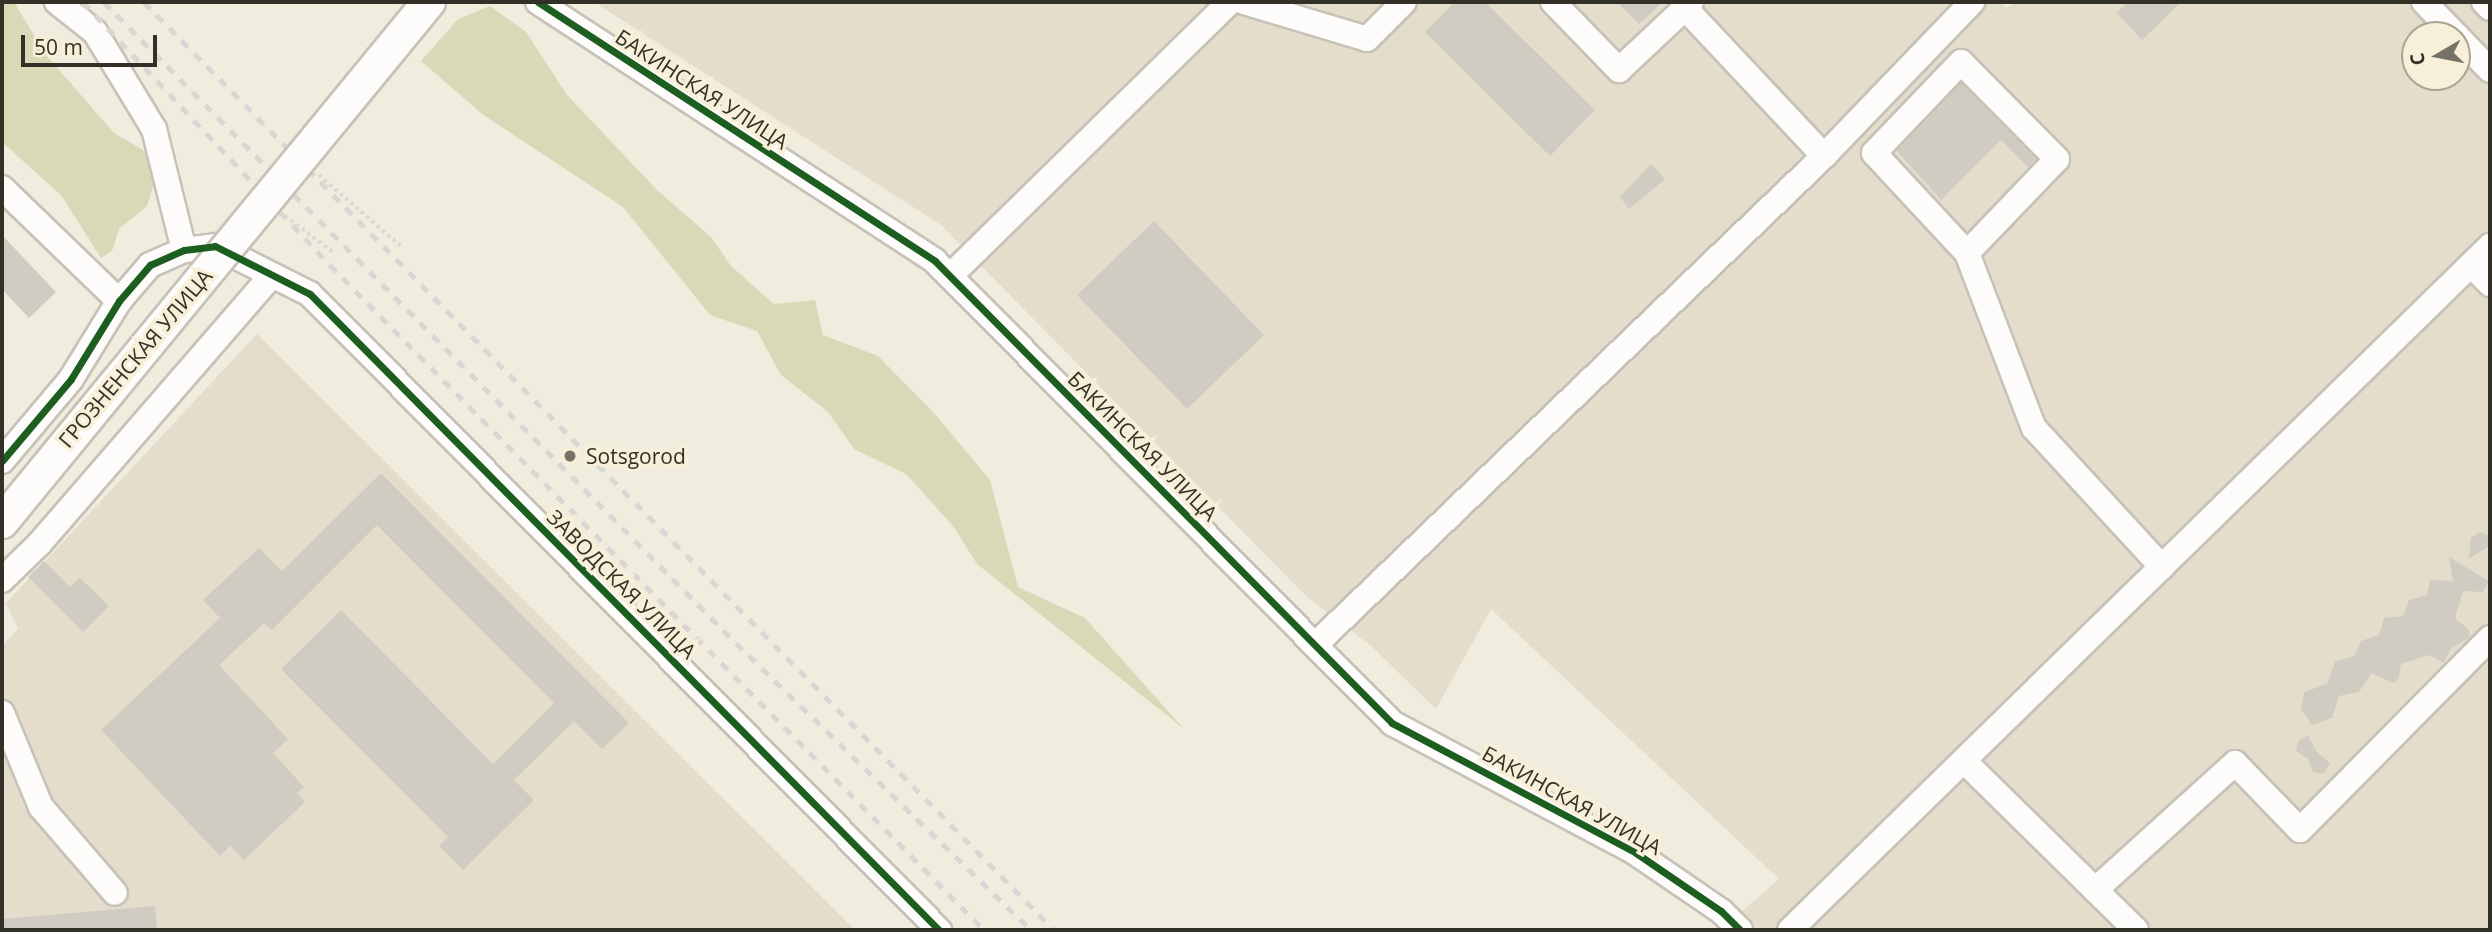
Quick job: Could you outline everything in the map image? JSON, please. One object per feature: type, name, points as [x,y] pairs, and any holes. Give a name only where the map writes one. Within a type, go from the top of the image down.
[{"type":"main road","name":"ГРОЗНЕНСКАЯ УЛИЦА","points":[[2,522],[429,2]]},
{"type":"street","points":[[2,461],[71,379],[119,301],[150,265],[184,250],[154,129],[95,32],[57,2]]},
{"type":"street","name":"БАКИНСКАЯ УЛИЦА","points":[[538,2],[935,261],[1392,723],[1636,852],[1721,911],[1740,930]]},
{"type":"street","points":[[950,276],[1230,2]]},
{"type":"street","points":[[1244,2],[1367,39],[1404,2]]},
{"type":"street","points":[[1553,2],[1619,70],[1688,5],[1824,156]]},
{"type":"street","points":[[1315,645],[1824,156],[1972,2]]},
{"type":"street","points":[[2424,2],[2443,21]]},
{"type":"street","points":[[2484,2],[2490,8]]},
{"type":"street","points":[[2471,50],[2490,70]]},
{"type":"street","points":[[1967,253],[2057,159],[1961,62],[1874,152],[1967,253],[2034,428],[2162,567]]},
{"type":"street","points":[[2,188],[119,301]]},
{"type":"street","name":"ЗАВОДСКАЯ УЛИЦА","points":[[184,250],[215,246],[270,277],[310,294],[939,930]]},
{"type":"street","points":[[1790,930],[2490,246]]},
{"type":"street","points":[[2471,265],[2490,284]]},
{"type":"street","points":[[2,580],[39,544],[270,277]]},
{"type":"street","points":[[2095,890],[2235,762],[2300,830],[2490,638]]},
{"type":"street","points":[[2,713],[41,807],[115,893]]},
{"type":"street","points":[[1964,761],[2136,930]]},
{"type":"path","points":[[310,166],[401,246]]},
{"type":"path","points":[[275,208],[333,252]]},
{"type":"shaded area","points":[[594,2],[2001,2],[2007,8],[2015,2],[2490,2],[2490,930],[1721,930],[1779,879],[1491,609],[1436,709],[1371,646],[1306,596],[941,225]]},
{"type":"shaded area","points":[[257,334],[855,930],[2,930],[2,646],[18,629],[6,603]]},
{"type":"green space","points":[[2,2],[14,2],[46,55],[114,133],[143,150],[158,171],[147,206],[119,229],[112,251],[101,258],[61,195],[2,142]]},
{"type":"green space","points":[[490,6],[526,32],[567,95],[658,191],[711,237],[731,266],[774,304],[815,300],[823,335],[878,356],[934,413],[990,480],[1018,587],[1085,618],[1184,729],[977,564],[953,526],[906,474],[854,449],[828,412],[781,375],[757,331],[710,315],[623,207],[482,114],[421,61],[458,19]]},
{"type":"building","points":[[1455,2],[1485,2],[1595,110],[1550,156],[1425,32]]},
{"type":"building","points":[[1617,2],[1663,2],[1639,24]]},
{"type":"building","points":[[2127,2],[2181,2],[2142,40],[2117,13]]},
{"type":"building","points":[[1961,83],[2036,159],[2028,167],[2001,140],[1941,200],[1897,151]]},
{"type":"building","points":[[1651,164],[1665,179],[1629,209],[1620,197]]},
{"type":"building","points":[[1154,221],[1264,335],[1187,409],[1077,295]]},
{"type":"building","points":[[2,235],[56,292],[29,318],[2,289]]},
{"type":"building","points":[[381,473],[629,723],[602,749],[574,721],[514,780],[534,800],[463,870],[439,846],[448,837],[281,669],[341,610],[493,764],[554,703],[377,525],[272,630],[264,623],[219,665],[288,739],[273,753],[304,787],[297,793],[305,802],[244,860],[230,846],[220,856],[101,730],[220,618],[203,600],[259,548],[282,571]]},
{"type":"building","points":[[2480,532],[2488,535],[2490,545],[2469,559],[2471,538]]},
{"type":"building","points":[[2449,557],[2489,581],[2483,592],[2463,591],[2455,618],[2469,630],[2469,638],[2451,648],[2444,663],[2429,655],[2401,664],[2399,678],[2393,683],[2372,673],[2359,692],[2339,696],[2332,718],[2312,725],[2301,709],[2304,692],[2327,684],[2335,662],[2354,656],[2361,641],[2379,635],[2384,618],[2403,616],[2409,600],[2427,595],[2430,580],[2453,581]]},
{"type":"building","points":[[44,561],[70,587],[80,578],[109,606],[83,632],[28,577]]},
{"type":"building","points":[[2308,735],[2316,751],[2330,763],[2324,774],[2313,772],[2308,759],[2296,751],[2298,741]]},
{"type":"building","points":[[155,906],[157,930],[2,930],[2,919]]},
{"type":"railway","points":[[83,2],[330,265],[984,930]]},
{"type":"railway","points":[[104,2],[736,643],[1031,930]]},
{"type":"railway","points":[[144,2],[1054,930]]},
{"type":"cycle path","points":[[538,2],[935,261],[1392,723],[1636,853],[1721,911],[1740,930]]},
{"type":"cycle path","points":[[2,461],[71,379],[119,301],[150,265],[184,250],[215,246],[310,294],[939,930]]},
{"type":"place","name":"Sotsgorod","points":[[570,456]]}]
